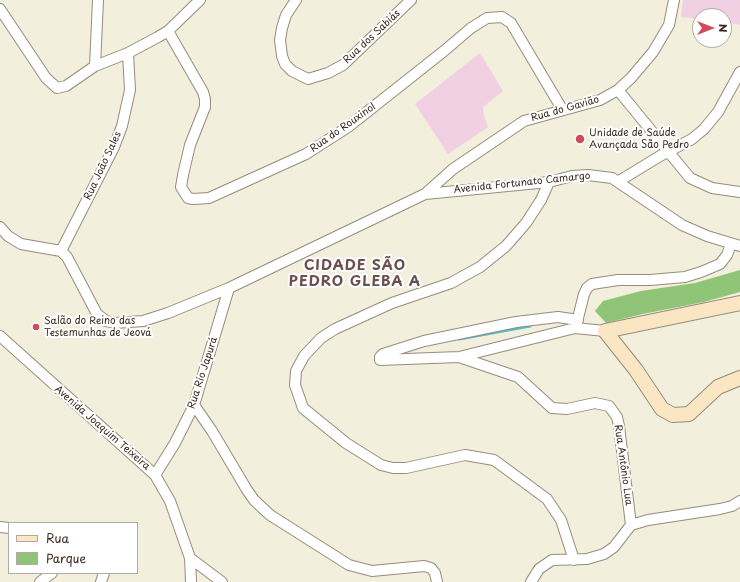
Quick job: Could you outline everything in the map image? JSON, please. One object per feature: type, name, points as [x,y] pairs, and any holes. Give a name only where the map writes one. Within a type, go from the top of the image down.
[{"type":"street","points":[[96,66],[98,0]]},
{"type":"street","points":[[0,9],[46,78],[57,88],[66,86],[96,66],[128,53],[168,31],[200,0]]},
{"type":"street","name":"Rua dos Sabiás","points":[[296,0],[286,15],[282,28],[280,40],[282,56],[285,64],[292,71],[308,79],[328,73],[343,65],[411,0]]},
{"type":"street","name":"Rua do Gavião","points":[[425,194],[453,169],[513,127],[535,117],[600,100],[618,90],[631,78],[653,52],[669,25],[674,0]]},
{"type":"street","name":"Rua do Rouxinol","points":[[168,31],[203,92],[205,99],[205,107],[190,144],[181,187],[188,198],[193,199],[209,198],[306,154],[348,127],[471,28],[487,18],[502,17],[511,23],[562,109]]},
{"type":"street","name":"Rua João Sales","points":[[61,251],[114,147],[122,126],[130,90],[128,53]]},
{"type":"street","points":[[619,181],[692,139],[704,129],[718,112],[740,72]]},
{"type":"street","points":[[618,90],[670,151],[681,168],[690,178],[712,188],[740,192]]},
{"type":"street","name":"Avenida Fortunato Camargo","points":[[61,251],[67,257],[97,314],[106,321],[115,323],[143,321],[168,313],[229,288],[425,194],[549,182],[572,176],[588,175],[612,178],[619,181],[682,225],[736,245]]},
{"type":"street","points":[[549,182],[541,200],[526,223],[506,246],[480,267],[451,283],[392,303],[335,329],[321,338],[304,356],[296,371],[295,385],[303,408],[346,443],[380,465],[393,468],[406,468],[465,455],[494,460],[547,499],[561,520],[574,560]]},
{"type":"street","points":[[0,227],[8,236],[21,244],[61,251]]},
{"type":"street","points":[[577,324],[584,294],[587,288],[592,284],[618,280],[650,280],[685,277],[720,264],[736,245]]},
{"type":"street","name":"Rua Rio Japurá","points":[[156,475],[175,443],[194,405],[229,288]]},
{"type":"street","points":[[577,324],[459,357],[389,361],[380,360],[380,357],[392,350],[424,341],[543,318],[558,317],[577,324],[605,331],[740,303]]},
{"type":"street","points":[[605,331],[636,370],[662,409],[668,413],[681,416],[689,414],[718,387],[740,378]]},
{"type":"street","name":"Avenida Joaquim Teixeira","points":[[0,336],[156,475],[170,501],[190,558],[191,582]]},
{"type":"street","name":"Rua Antônio Lua","points":[[459,357],[518,377],[552,408],[567,409],[595,403],[608,406],[617,417],[619,426],[631,525]]},
{"type":"street","points":[[194,405],[212,431],[247,490],[254,500],[270,515],[349,565],[372,571],[424,566],[431,568],[436,582]]},
{"type":"street","points":[[531,582],[539,569],[552,560],[561,558],[574,560],[587,559],[604,554],[614,547],[631,525],[648,520],[720,509],[732,506],[740,501]]},
{"type":"street","points":[[190,558],[222,582]]},
{"type":"street","points":[[40,582],[51,574]]},
{"type":"shaded area","points":[[683,0],[740,0],[740,25],[732,23],[732,8],[692,8],[692,18],[681,17]]},
{"type":"shaded area","points":[[480,53],[503,91],[483,107],[484,116],[488,127],[448,154],[415,104]]},
{"type":"green space","points":[[740,270],[740,292],[704,302],[606,323],[595,311],[603,301],[641,291],[695,283]]},
{"type":"waterway","points":[[459,339],[530,326]]},
{"type":"place","name":"Unidade de Saúde Avançada São Pedro","points":[[580,139]]},
{"type":"place","name":"Salão do Reino das Testemunhas de Jeová","points":[[36,327]]},
{"type":"district","name":"CIDADE SÃO PEDRO GLEBA A","points":[[355,274]]}]
